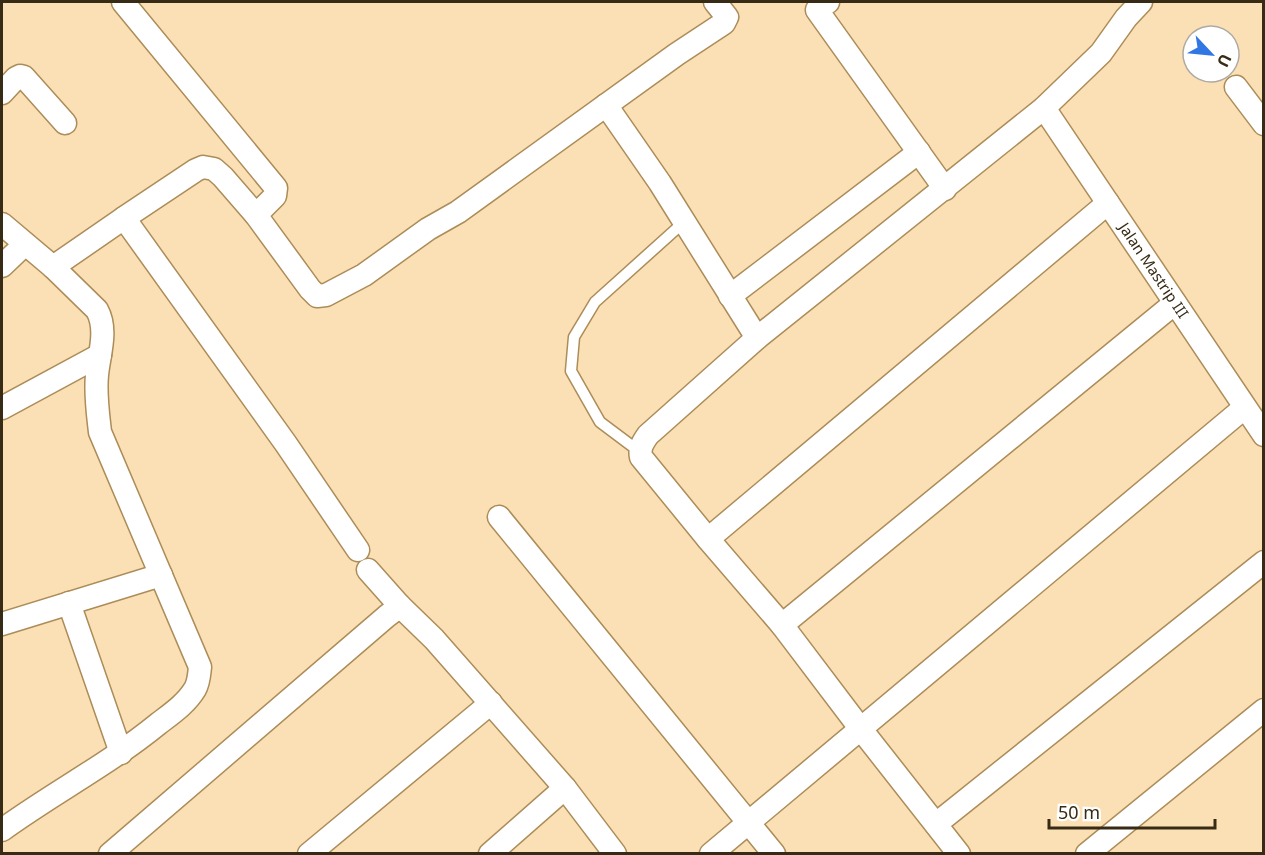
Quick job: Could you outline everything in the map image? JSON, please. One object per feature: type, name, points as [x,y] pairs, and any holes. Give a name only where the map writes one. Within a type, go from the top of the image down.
[{"type":"street","points":[[123,2],[276,188],[275,196],[256,215]]},
{"type":"street","points":[[53,267],[203,167],[214,170],[223,177],[256,215],[309,289],[317,296],[326,295],[364,275],[428,229],[458,212],[677,54],[724,23],[727,17],[715,2]]},
{"type":"street","points":[[959,854],[782,625],[708,539],[641,457],[640,452],[642,443],[648,435],[757,338],[1044,108],[1101,53],[1126,18],[1141,2]]},
{"type":"street","points":[[819,4],[945,189]]},
{"type":"street","points":[[2,93],[16,78],[24,77],[65,123]]},
{"type":"street","points":[[1236,87],[1263,124]]},
{"type":"street","points":[[606,105],[660,183],[757,338]]},
{"type":"street","name":"Jalan Mastrip III","points":[[1044,108],[1263,435]]},
{"type":"street","points":[[730,296],[919,152]]},
{"type":"street","points":[[708,539],[1108,203]]},
{"type":"street","points":[[124,218],[286,444],[363,560],[400,606],[434,639],[565,788],[615,854]]},
{"type":"street","points":[[2,224],[53,267],[97,310],[100,316],[102,340],[97,376],[100,432],[200,667],[195,689],[184,704],[121,753],[2,830]]},
{"type":"street","points":[[2,266],[25,244]]},
{"type":"street","points":[[782,625],[1175,303]]},
{"type":"street","points":[[2,408],[100,355]]},
{"type":"street","points":[[711,854],[1244,408]]},
{"type":"street","points":[[499,517],[774,854]]},
{"type":"street","points":[[936,824],[1263,562]]},
{"type":"street","points":[[2,624],[160,574]]},
{"type":"street","points":[[69,603],[121,753]]},
{"type":"street","points":[[111,854],[400,606]]},
{"type":"street","points":[[309,854],[491,703]]},
{"type":"street","points":[[1087,854],[1263,710]]},
{"type":"street","points":[[490,854],[565,788]]},
{"type":"lane","points":[[640,452],[600,422],[571,370],[574,337],[595,302],[684,222]]}]
